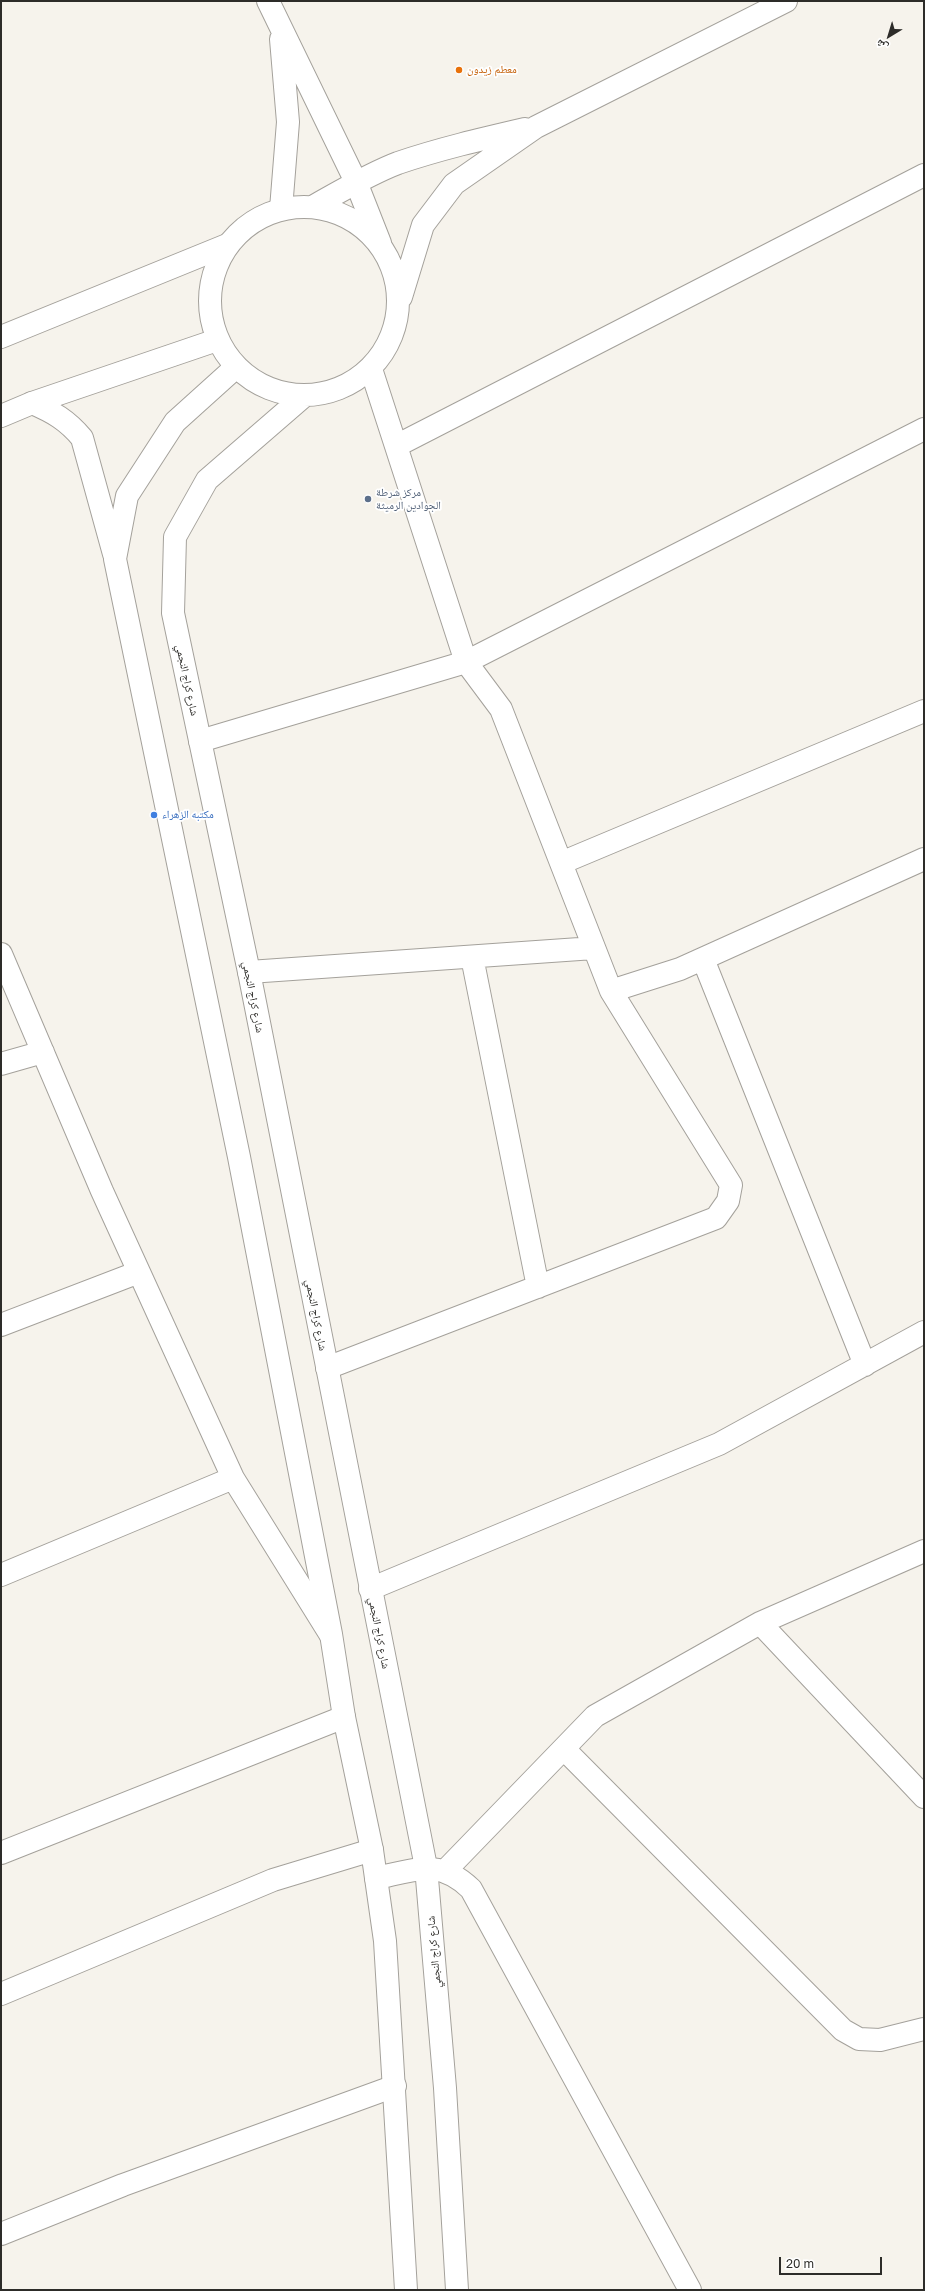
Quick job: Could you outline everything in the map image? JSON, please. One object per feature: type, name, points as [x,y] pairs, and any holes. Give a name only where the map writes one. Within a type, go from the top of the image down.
[{"type":"street","points":[[268,1],[356,182],[380,243],[395,272],[399,304]]},
{"type":"street","points":[[227,245],[209,291],[210,318],[217,340],[236,368],[267,389],[304,396],[340,389],[371,369],[392,339],[399,304],[423,225],[454,184],[536,127],[786,1]]},
{"type":"street","points":[[280,26],[288,122],[281,209]]},
{"type":"street","points":[[314,206],[356,182],[397,164],[466,142],[536,127]]},
{"type":"street","points":[[396,446],[924,175]]},
{"type":"street","points":[[1,337],[227,245],[251,222],[281,209],[314,206],[350,218],[380,243]]},
{"type":"street","points":[[1,416],[32,403],[217,340]]},
{"type":"street","points":[[115,559],[127,496],[175,422],[236,368]]},
{"type":"street","points":[[327,1368],[716,1218],[728,1201],[731,1185],[611,991],[501,709],[466,662],[371,369]]},
{"type":"street","name":"شارع كراج النجمي","points":[[304,396],[207,480],[175,537],[173,613],[248,972],[370,1589],[435,1869],[457,2290]]},
{"type":"street","points":[[32,403],[55,413],[71,424],[82,438],[115,559],[239,1157],[331,1634],[344,1717],[372,1850],[385,1941],[395,2086],[406,2290]]},
{"type":"street","points":[[200,741],[466,662],[924,429]]},
{"type":"street","points":[[561,863],[924,711]]},
{"type":"street","points":[[611,991],[680,970],[924,859]]},
{"type":"street","points":[[248,972],[594,948]]},
{"type":"street","points":[[1,954],[102,1191],[233,1478],[331,1634]]},
{"type":"street","points":[[472,957],[538,1287]]},
{"type":"street","points":[[703,959],[865,1365]]},
{"type":"street","points":[[1,1064],[43,1052]]},
{"type":"street","points":[[1,1325],[139,1272]]},
{"type":"street","points":[[370,1589],[720,1444],[924,1332]]},
{"type":"street","points":[[1,1575],[233,1478]]},
{"type":"street","points":[[435,1869],[564,1749],[595,1716],[760,1623],[924,1551]]},
{"type":"street","points":[[760,1623],[924,1797]]},
{"type":"street","points":[[1,1853],[344,1717]]},
{"type":"street","points":[[564,1749],[843,2030],[858,2039],[880,2040],[924,2029]]},
{"type":"street","points":[[1,1994],[273,1880],[372,1850]]},
{"type":"street","points":[[376,1878],[435,1869],[459,1878],[471,1889],[690,2290]]},
{"type":"street","points":[[1,2234],[123,2185],[395,2086]]},
{"type":"place","name":"معطم زيدون","points":[[459,70]]},
{"type":"place","name":"مركز شرطة الجوادين الرميثة","points":[[368,499]]},
{"type":"place","name":"مكتبه الزهراء","points":[[154,815]]}]
